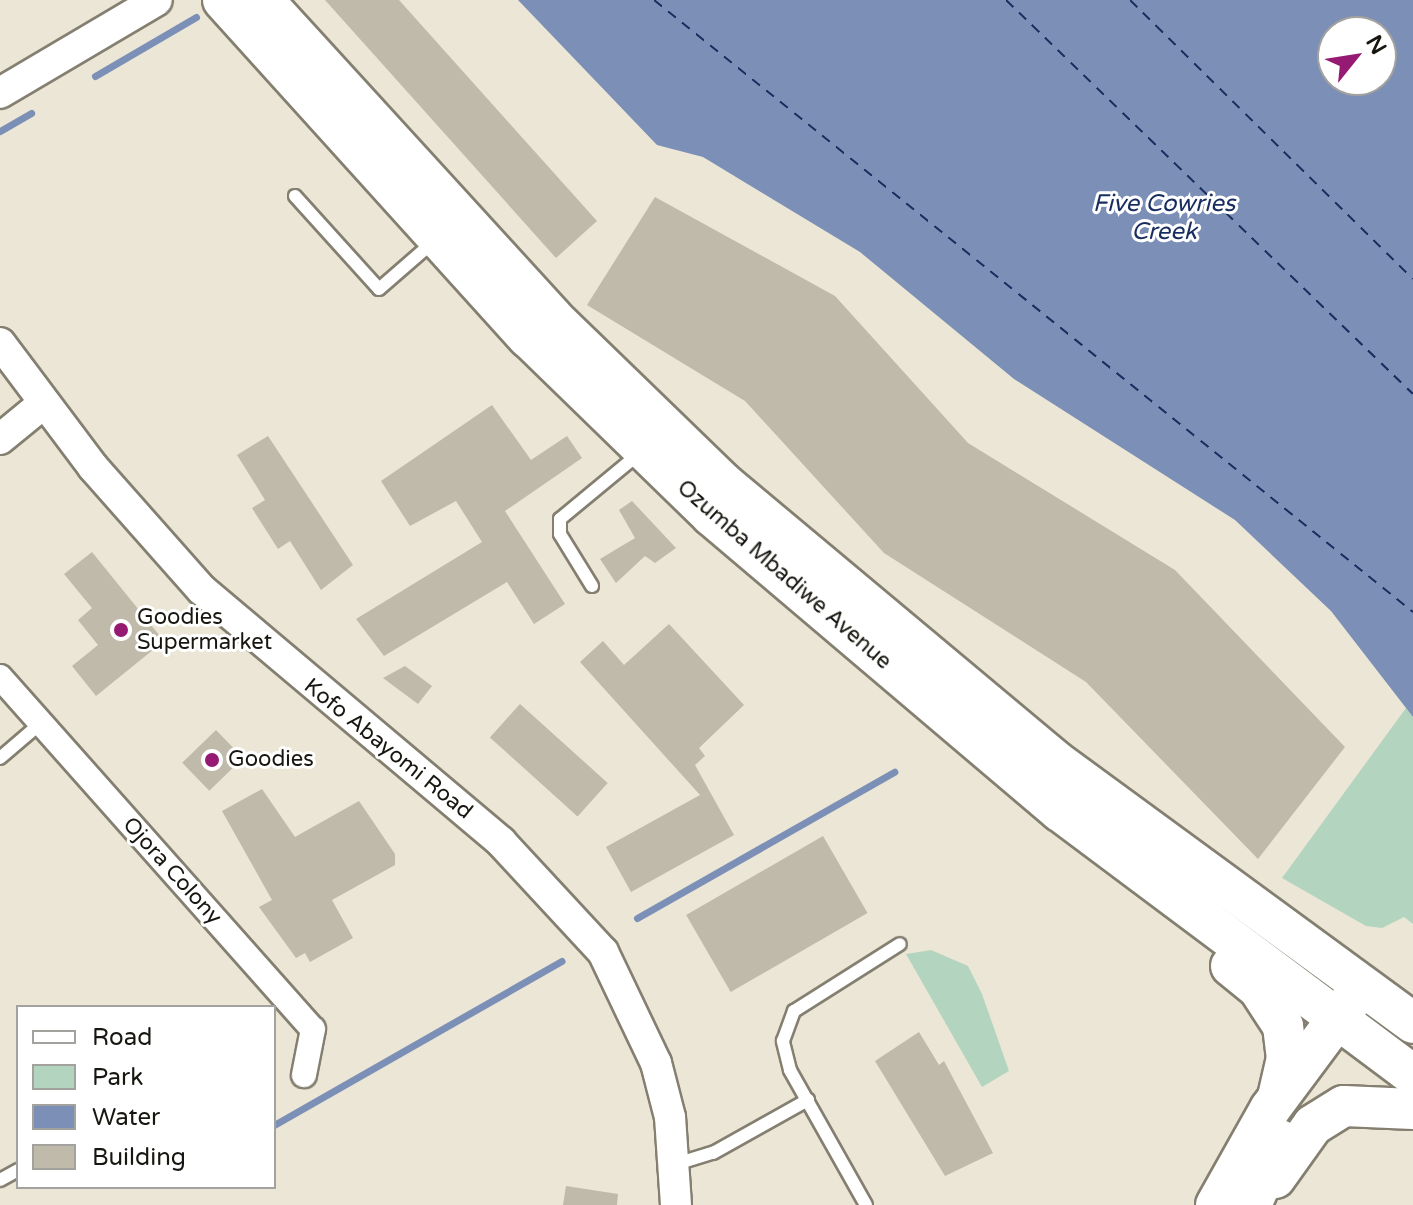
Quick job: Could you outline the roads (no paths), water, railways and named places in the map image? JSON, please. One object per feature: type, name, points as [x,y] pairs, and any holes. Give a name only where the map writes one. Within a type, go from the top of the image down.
[{"type":"highway","name":"Ozumba Mbadiwe Avenue","points":[[223,0],[438,237],[644,450],[1060,811],[1413,1075]]},
{"type":"highway","name":"Ozumba Mbadiwe Avenue","points":[[263,0],[413,153],[552,317],[722,482],[910,646],[1413,1023]]},
{"type":"highway","points":[[1060,811],[1156,906],[1267,999],[1287,1039],[1278,1096]]},
{"type":"highway","points":[[1216,1205],[1278,1096],[1346,1025],[1371,993]]},
{"type":"highway","points":[[1251,1205],[1273,1150],[1346,1025]]},
{"type":"highway","points":[[1251,1205],[1328,1114],[1361,1103],[1413,1109]]},
{"type":"street","points":[[0,93],[157,0]]},
{"type":"street","name":"Kofo Abayomi Road","points":[[0,343],[44,403],[202,590],[501,842],[603,952],[656,1063],[676,1164],[676,1205]]},
{"type":"street","points":[[0,439],[44,403]]},
{"type":"street","name":"Ojora Colony","points":[[0,677],[313,1029],[304,1075]]},
{"type":"lane","points":[[295,196],[379,289],[438,237]]},
{"type":"lane","points":[[592,586],[560,534],[560,519],[644,450]]},
{"type":"lane","points":[[0,758],[41,723]]},
{"type":"lane","points":[[866,1205],[784,1055],[786,1024],[807,1001],[900,944]]},
{"type":"lane","points":[[676,1164],[713,1153],[808,1100]]},
{"type":"water","name":"Five Cowries Creek","points":[[518,0],[1413,0],[1413,717],[1331,611],[1235,520],[1014,379],[860,252],[703,157],[657,145]]},
{"type":"waterway","points":[[95,76],[196,17]]},
{"type":"waterway","points":[[0,131],[31,113]]},
{"type":"waterway","points":[[637,918],[894,772]]},
{"type":"waterway","points":[[276,1124],[562,961]]},
{"type":"place","name":"Goodies Supermarket","points":[[121,630]]},
{"type":"place","name":"Goodies","points":[[212,760]]}]
